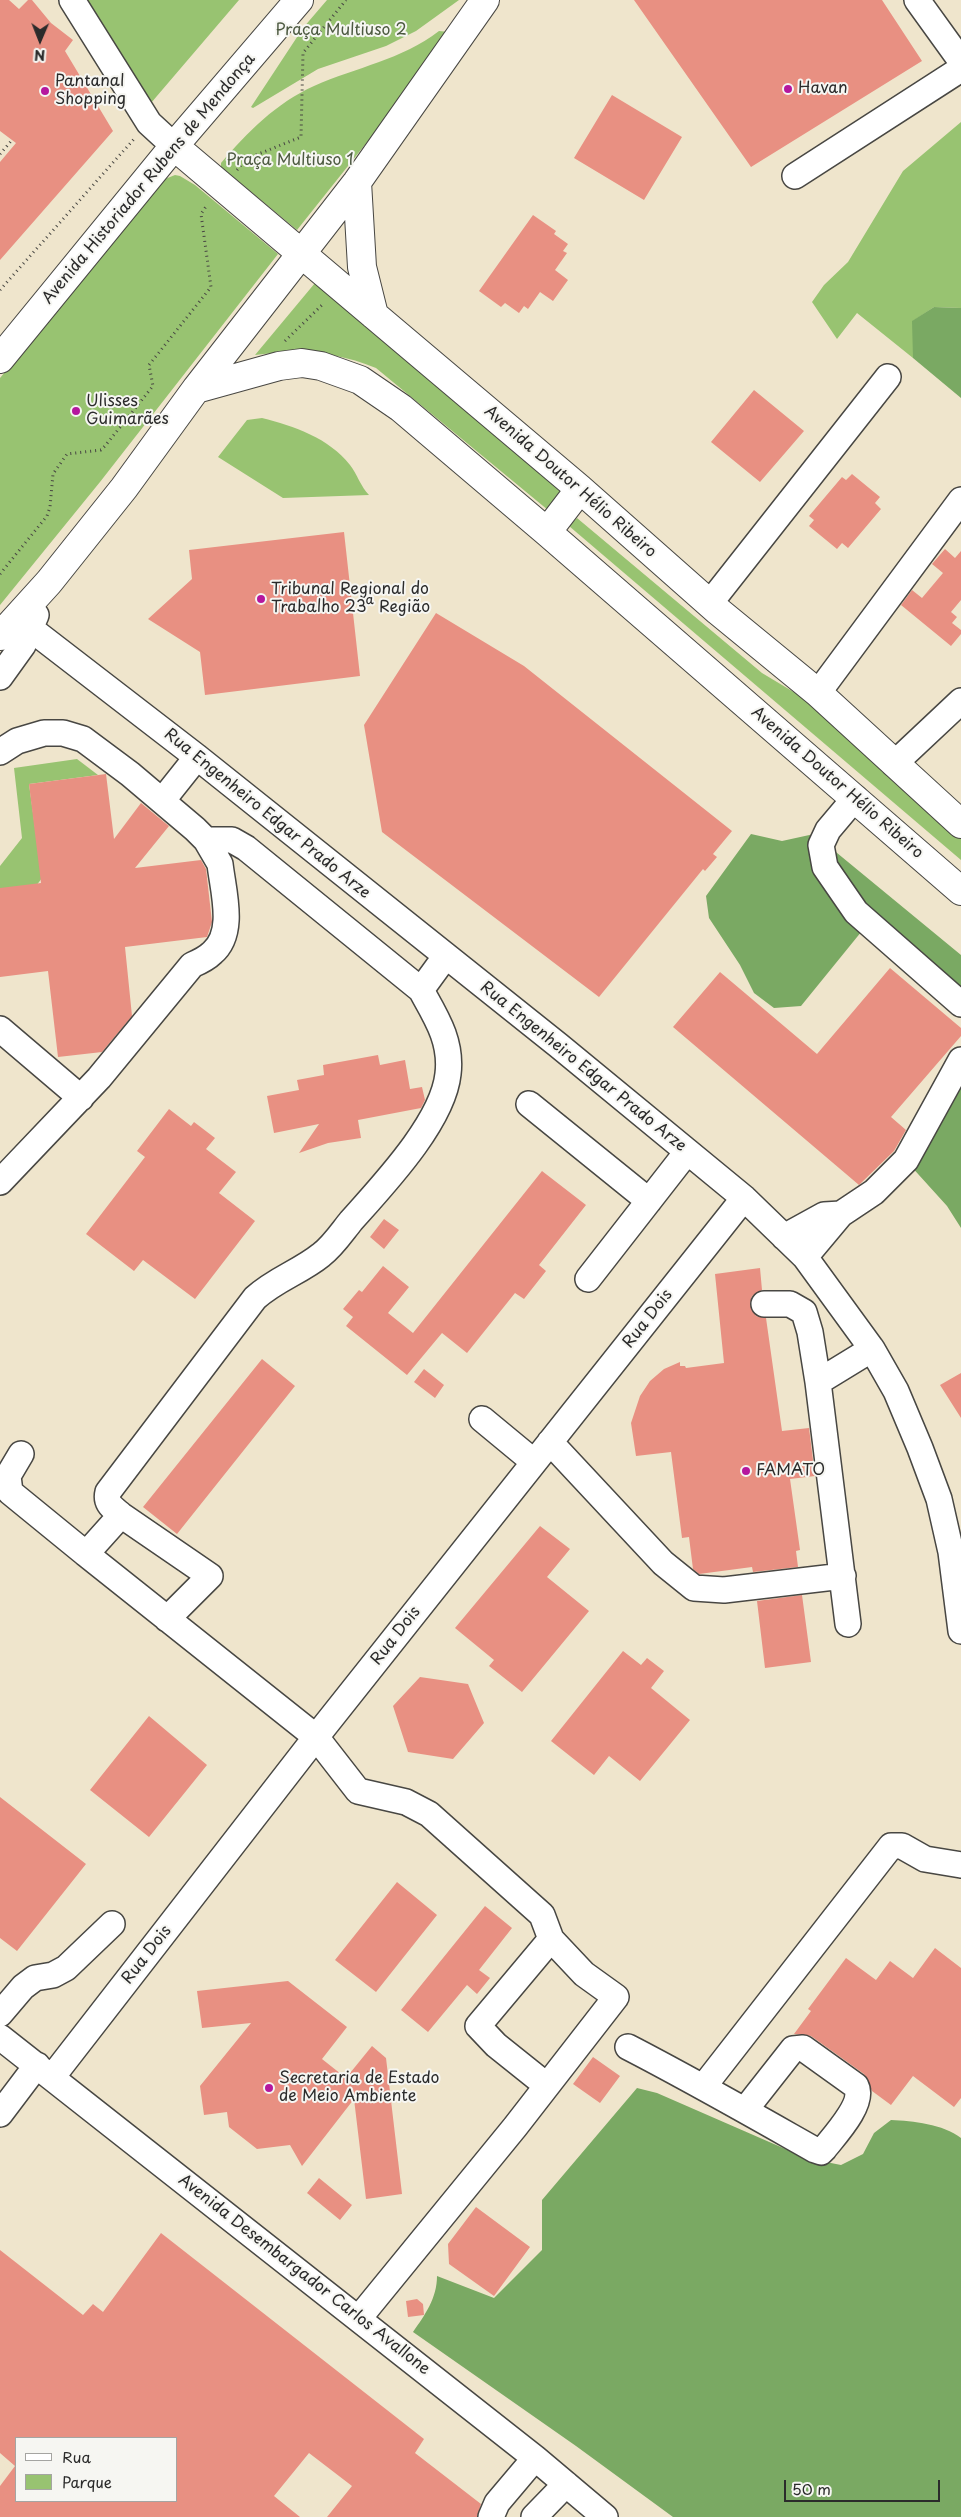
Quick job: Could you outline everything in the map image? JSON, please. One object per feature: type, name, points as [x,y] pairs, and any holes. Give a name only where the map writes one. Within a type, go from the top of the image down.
[{"type":"main road","name":"Avenida Historiador Rubens de Mendonça","points":[[0,359],[174,146],[299,0]]},
{"type":"main road","points":[[11,632],[124,488],[196,389],[357,182],[485,0]]},
{"type":"main road","name":"Avenida Doutor Hélio Ribeiro","points":[[174,146],[580,489],[714,607],[818,693],[961,824]]},
{"type":"main road","points":[[357,182],[362,267],[374,315]]},
{"type":"main road","name":"Avenida Doutor Hélio Ribeiro","points":[[196,389],[279,366],[302,363],[321,366],[360,380],[401,408],[547,532],[961,892]]},
{"type":"main road","points":[[547,532],[580,489]]},
{"type":"street","points":[[72,0],[149,122],[174,146]]},
{"type":"street","points":[[922,2],[961,61]]},
{"type":"street","points":[[795,176],[961,69]]},
{"type":"street","points":[[714,607],[888,378]]},
{"type":"street","points":[[714,607],[839,464]]},
{"type":"street","points":[[818,693],[961,500]]},
{"type":"street","points":[[0,677],[23,645],[11,632]]},
{"type":"street","name":"Rua Engenheiro Edgar Prado Arze","points":[[11,632],[197,757],[445,957],[558,1045],[744,1198],[805,1256],[872,1349],[896,1390],[920,1448],[956,1549],[961,1630]]},
{"type":"street","points":[[894,764],[961,701]]},
{"type":"street","points":[[0,752],[17,742],[44,733],[64,733],[83,738],[162,801],[206,840],[220,864],[225,904],[224,937],[213,953],[192,966],[80,1098],[0,1182]]},
{"type":"street","points":[[162,801],[197,757]]},
{"type":"street","points":[[854,798],[828,830],[821,845],[825,867],[856,912],[961,1004]]},
{"type":"street","points":[[167,1619],[210,1576],[120,1515],[109,1505],[106,1498],[108,1492],[255,1298],[269,1286],[322,1254],[392,1175],[429,1122],[445,1092],[449,1055],[444,1030],[421,990],[246,848],[232,840],[206,840]]},
{"type":"street","points":[[421,990],[445,957]]},
{"type":"street","points":[[0,1029],[80,1098]]},
{"type":"street","points":[[805,1256],[841,1214],[874,1192],[906,1160],[961,1060]]},
{"type":"street","points":[[529,1104],[649,1201]]},
{"type":"street","points":[[588,1279],[687,1152]]},
{"type":"street","name":"Rua Dois","points":[[0,2114],[45,2071],[316,1736],[744,1198]]},
{"type":"street","points":[[784,1237],[824,1215],[841,1214]]},
{"type":"street","points":[[764,1304],[790,1304],[804,1312],[810,1332],[848,1624]]},
{"type":"street","points":[[818,1382],[872,1349]]},
{"type":"street","points":[[482,1419],[534,1462]]},
{"type":"street","points":[[550,1442],[662,1563],[694,1588],[724,1590],[843,1576]]},
{"type":"street","points":[[21,1454],[8,1476],[10,1492],[316,1736],[358,1790],[406,1802],[429,1814],[542,1915],[551,1939],[584,1974],[616,1997],[515,2126],[359,2318]]},
{"type":"street","points":[[86,1554],[120,1515]]},
{"type":"street","points":[[704,2086],[891,1846],[902,1846],[925,1859],[961,1865]]},
{"type":"street","points":[[0,2014],[23,1987],[35,1978],[54,1975],[66,1968],[112,1924]]},
{"type":"street","points":[[546,2085],[496,2045],[478,2026],[551,1939]]},
{"type":"street","name":"Avenida Desembargador Carlos Avallone","points":[[0,2037],[359,2318],[535,2458],[605,2517]]},
{"type":"street","points":[[628,2047],[704,2086],[745,2110],[815,2150],[821,2152],[859,2100],[859,2092],[856,2086],[798,2047],[793,2049],[745,2110]]},
{"type":"street","points":[[491,2517],[497,2503],[535,2458]]},
{"type":"street","points":[[534,2517],[566,2484]]},
{"type":"path","points":[[0,574],[47,516],[50,507],[52,474],[67,454],[100,450],[153,386],[149,365],[211,287],[200,214],[246,159],[301,137],[303,53],[346,0]]},
{"type":"path","points":[[0,290],[149,122]]},
{"type":"path","points":[[0,154],[12,140]]},
{"type":"path","points":[[279,366],[278,353],[280,346],[330,298]]},
{"type":"green space","points":[[85,0],[239,0],[151,103]]},
{"type":"green space","name":"Praça Multiuso 2","points":[[327,0],[459,0],[416,31],[386,46],[318,69],[253,108],[251,107],[303,28]]},
{"type":"green space","name":"Praça Multiuso 1","points":[[439,31],[449,32],[395,107],[297,230],[221,167],[221,163],[252,129],[287,101],[330,79],[394,56]]},
{"type":"green space","points":[[961,122],[961,308],[934,307],[913,321],[913,358],[857,313],[837,339],[812,302],[824,285],[848,262],[903,171]]},
{"type":"green space","points":[[175,175],[195,185],[278,254],[100,482],[0,605],[0,378],[165,179]]},
{"type":"green space","points":[[315,283],[341,300],[568,498],[554,515],[376,368],[345,358],[317,353],[255,355]]},
{"type":"green space","points":[[934,307],[961,308],[961,398],[913,358],[912,321]]},
{"type":"green space","points":[[262,418],[298,429],[332,447],[350,465],[369,495],[283,498],[218,457],[247,420]]},
{"type":"green space","points":[[577,518],[762,673],[807,700],[961,835],[961,860],[569,526]]},
{"type":"green space","points":[[77,759],[98,775],[29,784],[42,878],[33,890],[0,888],[0,866],[22,838],[14,768]]},
{"type":"green space","points":[[751,834],[782,841],[814,834],[961,955],[961,1006],[866,926],[801,1006],[774,1008],[754,993],[740,965],[709,918],[706,896]]},
{"type":"green space","points":[[961,1086],[961,1228],[947,1206],[909,1164]]},
{"type":"green space","points":[[637,2088],[657,2093],[806,2158],[841,2165],[863,2154],[874,2133],[891,2120],[918,2122],[937,2126],[961,2138],[961,2517],[673,2517],[576,2446],[413,2332],[433,2299],[437,2276],[494,2298],[542,2250],[542,2200]]},
{"type":"building","name":"Pantanal Shopping","points":[[0,0],[9,0],[19,9],[28,0],[32,0],[51,23],[73,40],[65,51],[113,131],[0,260],[0,162],[16,143],[0,131]]},
{"type":"building","name":"Havan","points":[[634,0],[882,0],[922,61],[751,167]]},
{"type":"building","points":[[612,95],[682,137],[644,200],[574,158]]},
{"type":"building","points":[[533,215],[556,231],[554,234],[568,244],[563,251],[567,253],[555,270],[568,280],[553,301],[540,292],[528,309],[524,306],[519,313],[505,303],[501,307],[479,291]]},
{"type":"building","points":[[754,390],[804,431],[760,482],[711,442]]},
{"type":"building","points":[[852,474],[880,497],[875,503],[881,509],[848,548],[842,543],[837,549],[809,526],[814,520],[809,516],[842,477],[846,480]]},
{"type":"building","name":"Tribunal Regional do Trabalho 23ª Região","points":[[344,532],[360,676],[205,695],[200,652],[148,619],[192,579],[189,550]]},
{"type":"building","points":[[945,549],[955,558],[961,551],[961,600],[951,612],[957,617],[952,623],[961,630],[961,634],[951,646],[901,605],[912,590],[922,598],[943,573],[932,564]]},
{"type":"building","points":[[436,613],[524,666],[732,831],[713,854],[717,857],[705,871],[703,869],[599,997],[382,832],[364,725]]},
{"type":"building","points":[[106,774],[114,839],[141,803],[169,826],[135,868],[201,860],[206,869],[212,922],[207,937],[125,947],[132,1016],[102,1052],[58,1057],[48,971],[0,977],[0,888],[41,883],[29,784]]},
{"type":"building","points":[[890,968],[961,1028],[961,1036],[891,1117],[906,1130],[894,1151],[859,1185],[673,1027],[720,972],[817,1054]]},
{"type":"building","points":[[378,1055],[380,1065],[405,1060],[410,1089],[422,1087],[425,1100],[421,1108],[358,1120],[361,1138],[328,1143],[299,1153],[319,1124],[274,1133],[267,1096],[299,1090],[297,1080],[324,1075],[323,1065]]},
{"type":"building","points":[[169,1109],[191,1126],[194,1122],[215,1138],[206,1149],[236,1172],[219,1193],[255,1221],[195,1299],[143,1260],[134,1271],[86,1234],[145,1157],[137,1151]]},
{"type":"building","points":[[542,1171],[586,1205],[539,1265],[546,1271],[524,1299],[515,1293],[467,1353],[442,1333],[407,1375],[346,1326],[353,1317],[343,1309],[359,1290],[362,1292],[383,1266],[409,1287],[388,1313],[413,1333]]},
{"type":"building","points":[[384,1219],[399,1230],[384,1249],[370,1237]]},
{"type":"building","name":"FAMATO","points":[[760,1268],[762,1290],[752,1296],[750,1304],[756,1316],[766,1318],[782,1431],[809,1428],[815,1476],[790,1479],[800,1550],[796,1551],[798,1567],[753,1572],[752,1567],[699,1574],[693,1569],[689,1537],[682,1538],[671,1452],[636,1456],[631,1423],[640,1396],[650,1381],[664,1369],[680,1362],[680,1366],[685,1366],[686,1368],[724,1363],[715,1274]]},
{"type":"building","points":[[262,1359],[295,1386],[177,1534],[143,1507]]},
{"type":"building","points":[[424,1369],[444,1385],[435,1398],[414,1382]]},
{"type":"building","points":[[961,1373],[961,1418],[940,1385]]},
{"type":"building","points":[[540,1526],[570,1549],[547,1577],[589,1611],[522,1692],[489,1666],[494,1660],[455,1628]]},
{"type":"building","points":[[802,1595],[811,1662],[765,1668],[757,1601]]},
{"type":"building","points":[[623,1651],[641,1665],[647,1658],[664,1671],[651,1688],[690,1720],[640,1781],[609,1756],[594,1775],[551,1741]]},
{"type":"building","points":[[420,1677],[468,1684],[484,1723],[453,1759],[408,1752],[393,1706]]},
{"type":"building","points":[[149,1716],[207,1765],[149,1837],[90,1790]]},
{"type":"building","points":[[0,1797],[86,1864],[17,1951],[0,1938]]},
{"type":"building","points":[[397,1882],[437,1915],[376,1992],[335,1960]]},
{"type":"building","points":[[485,1906],[512,1928],[479,1970],[490,1978],[477,1994],[467,1985],[428,2032],[401,2010]]},
{"type":"building","points":[[935,1948],[961,1968],[961,2098],[954,2107],[913,2076],[891,2105],[872,2091],[864,2074],[811,2036],[794,2034],[811,2011],[808,2009],[846,1958],[876,1980],[890,1961],[913,1978]]},
{"type":"building","name":"Secretaria de Estado de Meio Ambiente","points":[[288,1981],[347,2027],[322,2059],[346,2078],[372,2046],[386,2058],[402,2194],[366,2199],[354,2099],[302,2166],[290,2145],[257,2149],[229,2127],[227,2112],[204,2115],[200,2086],[251,2023],[202,2028],[197,1991]]},
{"type":"building","points":[[593,2057],[620,2076],[600,2103],[573,2084]]},
{"type":"building","points":[[319,2178],[352,2205],[340,2220],[307,2193]]},
{"type":"building","points":[[476,2207],[530,2247],[494,2296],[449,2264],[448,2244]]},
{"type":"building","points":[[161,2233],[424,2439],[415,2453],[481,2504],[477,2517],[327,2517],[352,2486],[309,2453],[274,2496],[300,2517],[0,2517],[0,2486],[15,2466],[0,2453],[0,2250],[83,2315],[93,2304],[103,2312]]},
{"type":"building","points":[[417,2299],[423,2304],[424,2315],[408,2317],[406,2301]]},
{"type":"place","name":"Havan","points":[[788,89]]},
{"type":"place","name":"Pantanal Shopping","points":[[45,91]]},
{"type":"place","name":"Ulisses Guimarães","points":[[76,411]]},
{"type":"place","name":"Tribunal Regional do Trabalho 23ª Região","points":[[261,599]]},
{"type":"place","name":"FAMATO","points":[[746,1471]]},
{"type":"place","name":"Secretaria de Estado de Meio Ambiente","points":[[269,2088]]}]
